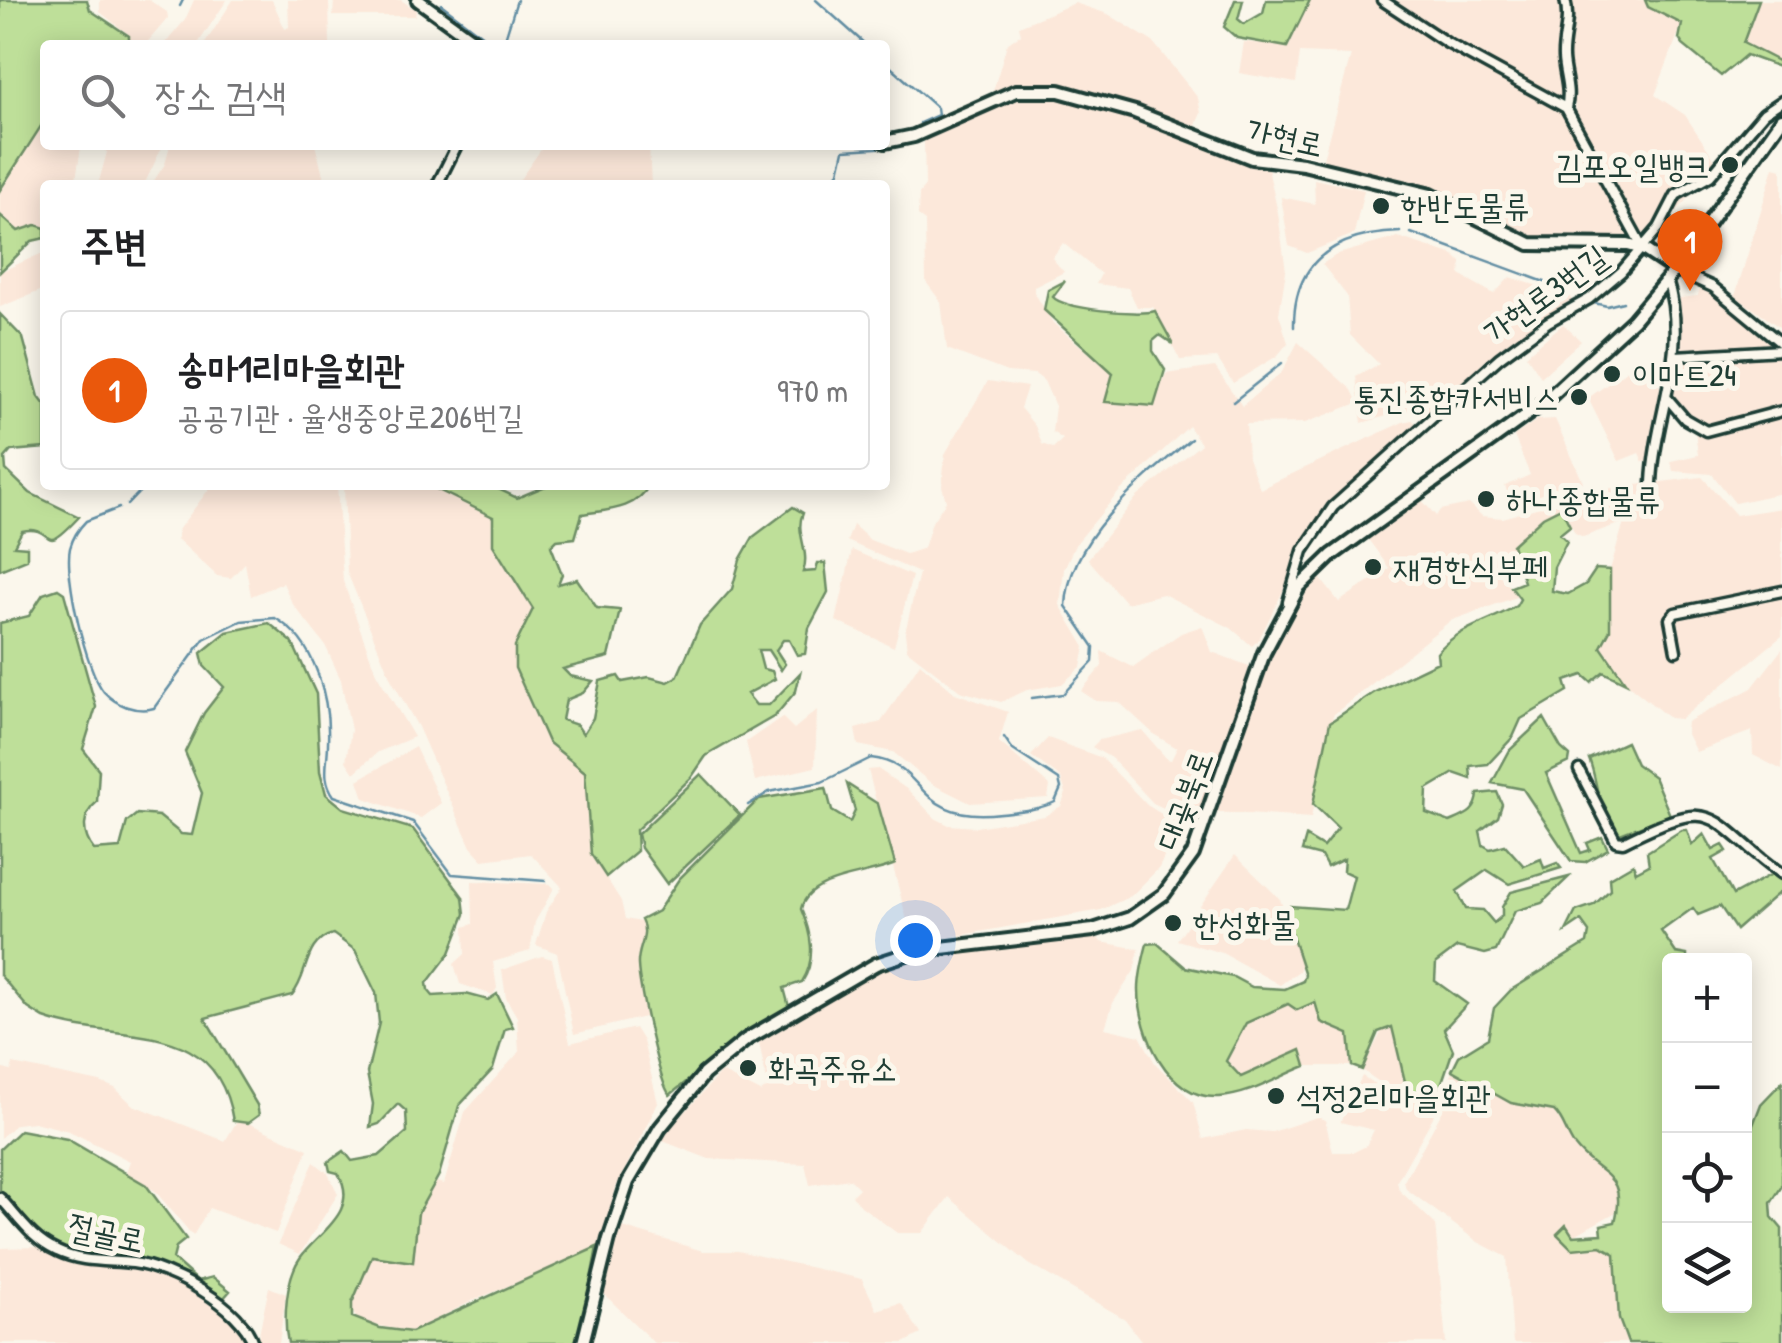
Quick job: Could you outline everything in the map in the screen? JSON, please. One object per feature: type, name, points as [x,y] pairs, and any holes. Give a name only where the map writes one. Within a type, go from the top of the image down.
[{"type":"street","points":[[418,0],[473,40]]},
{"type":"street","points":[[1382,0],[1447,43],[1566,108],[1659,268],[1675,304],[1676,356],[1654,446],[1652,482]]},
{"type":"street","points":[[1565,0],[1570,20],[1563,54],[1569,90],[1566,108]]},
{"type":"street","name":"가현로","points":[[890,141],[914,136],[1016,92],[1060,91],[1135,112],[1252,158],[1303,164],[1430,194],[1530,244],[1616,244],[1648,252],[1675,270]]},
{"type":"street","points":[[1648,252],[1676,196],[1710,176],[1764,113],[1782,101]]},
{"type":"street","name":"대곶북로","points":[[584,1343],[608,1239],[628,1182],[674,1108],[726,1055],[830,989],[895,956],[1114,925],[1148,907],[1174,884],[1193,854],[1264,653],[1288,602],[1332,554],[1542,404],[1664,284],[1782,119]]},
{"type":"street","points":[[440,180],[455,150]]},
{"type":"street","points":[[1648,252],[1666,258],[1687,254]]},
{"type":"street","name":"가현로3번길","points":[[1288,602],[1303,551],[1333,507],[1499,358],[1548,322],[1590,299],[1648,252]]},
{"type":"street","points":[[1675,270],[1713,287],[1782,347]]},
{"type":"street","points":[[1676,356],[1782,347]]},
{"type":"street","points":[[1667,398],[1685,420],[1706,431],[1782,411]]},
{"type":"street","points":[[1676,651],[1670,619],[1675,612],[1782,591]]},
{"type":"street","points":[[1579,770],[1616,841],[1624,842],[1691,813],[1708,814],[1782,874]]},
{"type":"street","name":"절골로","points":[[0,1198],[40,1242],[57,1252],[95,1262],[138,1264],[202,1291],[242,1322],[254,1343]]},
{"type":"shaded area","points":[[100,0],[149,0],[167,12],[168,18],[149,40],[129,40],[128,34],[100,12]]},
{"type":"shaded area","points":[[194,0],[227,0],[200,40],[168,40],[185,20]]},
{"type":"shaded area","points":[[233,0],[272,0],[285,29],[289,27],[288,0],[329,0],[330,40],[207,40]]},
{"type":"shaded area","points":[[334,0],[401,0],[416,10],[415,16],[333,16]]},
{"type":"shaded area","points":[[1310,0],[1562,0],[1565,26],[1559,53],[1563,104],[1630,238],[1528,238],[1416,184],[1322,162],[1351,55],[1300,53],[1296,83],[1239,73],[1244,42],[1289,46]]},
{"type":"shaded area","points":[[1568,0],[1645,0],[1648,7],[1682,24],[1655,95],[1685,115],[1717,163],[1653,240],[1641,236],[1578,122],[1567,56],[1572,22]]},
{"type":"shaded area","points":[[1759,0],[1782,0],[1782,63],[1743,44]]},
{"type":"shaded area","points":[[1075,3],[1108,14],[1153,42],[1198,98],[1201,113],[1194,130],[1064,85],[1026,82],[993,91],[1007,44],[1021,34],[1019,26]]},
{"type":"shaded area","points":[[1059,96],[1118,112],[1220,154],[1267,164],[1278,213],[1286,271],[1279,314],[1288,343],[1277,356],[1233,383],[1217,358],[1180,360],[1153,307],[1137,307],[1128,288],[1096,284],[1101,274],[1063,243],[1052,258],[1064,272],[1034,287],[1034,292],[1053,323],[1113,373],[1106,402],[1153,406],[1166,374],[1215,367],[1242,406],[1282,372],[1298,342],[1352,390],[1358,403],[1305,423],[1246,424],[1248,458],[1260,489],[1403,422],[1412,420],[1420,426],[1319,519],[1252,646],[1231,628],[1163,594],[1126,603],[1088,559],[1136,498],[1201,444],[1189,426],[1118,493],[1075,545],[1064,569],[1060,605],[1085,647],[1081,667],[1062,684],[1027,690],[1001,702],[960,691],[907,650],[905,633],[919,573],[847,541],[853,525],[870,540],[906,554],[924,548],[932,522],[946,501],[942,486],[945,454],[988,381],[1027,387],[1020,408],[1035,426],[1042,444],[1053,448],[1063,439],[1052,432],[1055,406],[1044,381],[1035,374],[1007,372],[947,349],[941,302],[926,282],[925,221],[918,216],[919,194],[925,186],[924,139],[1008,100]]},
{"type":"shaded area","points":[[40,128],[40,150],[81,150],[76,180],[40,180],[40,226],[18,231],[0,215],[0,190]]},
{"type":"shaded area","points":[[104,150],[161,150],[146,180],[99,180],[107,152]]},
{"type":"shaded area","points":[[169,150],[316,150],[325,180],[154,180]]},
{"type":"shaded area","points":[[540,150],[649,150],[651,180],[520,180]]},
{"type":"shaded area","points":[[1774,167],[1782,169],[1782,329],[1735,296]]},
{"type":"shaded area","points":[[1314,179],[1364,190],[1354,234],[1307,253],[1289,246],[1281,197],[1315,204]]},
{"type":"shaded area","points":[[1398,237],[1454,255],[1461,262],[1460,275],[1494,294],[1510,277],[1569,296],[1573,302],[1500,353],[1424,421],[1408,410],[1362,423],[1356,377],[1379,364],[1350,335],[1347,296],[1322,264],[1338,254]]},
{"type":"shaded area","points":[[40,254],[40,291],[0,307],[0,272]]},
{"type":"shaded area","points":[[1700,283],[1712,289],[1777,347],[1682,351],[1680,298],[1698,296]]},
{"type":"shaded area","points":[[1563,324],[1581,341],[1541,377],[1526,355]]},
{"type":"shaded area","points":[[1782,353],[1782,409],[1717,429],[1696,426],[1670,397],[1677,358]]},
{"type":"shaded area","points":[[1643,359],[1665,395],[1651,461],[1643,462],[1639,453],[1619,461],[1588,398]]},
{"type":"shaded area","points":[[1782,414],[1782,493],[1735,503],[1712,474],[1673,471],[1671,461],[1698,455],[1695,430],[1716,434]]},
{"type":"shaded area","points":[[1555,419],[1583,482],[1511,503],[1505,486],[1530,475],[1514,436],[1537,420]]},
{"type":"shaded area","points":[[1702,477],[1736,515],[1782,508],[1782,636],[1681,719],[1669,718],[1626,683],[1601,647],[1610,630],[1610,570],[1624,522],[1583,537],[1575,533],[1566,515],[1512,545],[1514,564],[1510,569],[1490,565],[1519,596],[1450,621],[1333,715],[1311,818],[1214,812],[1265,662],[1296,600],[1316,573],[1339,602],[1389,568],[1365,535],[1419,497],[1436,516],[1440,510],[1469,504],[1482,516],[1503,518],[1596,490]]},
{"type":"shaded area","points":[[208,490],[337,490],[343,581],[376,673],[414,737],[378,752],[354,773],[346,761],[351,730],[341,680],[325,645],[292,603],[283,583],[251,596],[245,563],[231,578],[217,576],[177,539],[178,530]]},
{"type":"shaded area","points":[[344,490],[438,490],[493,517],[493,544],[533,609],[515,646],[515,668],[548,742],[580,764],[587,777],[591,854],[621,901],[625,919],[641,922],[646,931],[638,961],[649,1016],[574,1034],[557,953],[536,945],[546,912],[562,887],[531,854],[483,860],[471,847],[418,727],[391,679],[347,572]]},
{"type":"shaded area","points":[[852,550],[912,576],[894,647],[836,621]]},
{"type":"shaded area","points":[[1202,626],[1212,652],[1249,666],[1237,719],[1201,821],[1195,823],[1153,803],[1111,758],[1092,747],[1099,740],[1142,730],[1167,759],[1171,760],[1177,748],[1155,735],[1119,702],[1096,701],[1081,691],[1102,666],[1101,651],[1133,667],[1181,633]]},
{"type":"shaded area","points":[[1782,649],[1782,770],[1753,755],[1752,731],[1696,752],[1686,732],[1687,722],[1752,688]]},
{"type":"shaded area","points":[[920,663],[955,693],[1008,712],[999,742],[1050,786],[1048,798],[970,803],[932,784],[893,752],[858,745],[855,729],[881,722]]},
{"type":"shaded area","points":[[817,710],[815,767],[755,781],[746,742],[782,717],[794,729]]},
{"type":"shaded area","points":[[1048,738],[1102,758],[1147,805],[1179,825],[1159,868],[1131,896],[1101,910],[913,944],[868,770],[878,769],[908,790],[935,818],[949,825],[976,827],[1045,816],[1061,806],[1066,793],[1061,778],[1031,756]]},
{"type":"shaded area","points":[[415,747],[441,803],[421,818],[364,798],[358,780]]},
{"type":"shaded area","points":[[1235,855],[1280,899],[1302,963],[1299,971],[1280,985],[1222,953],[1177,940]]},
{"type":"shaded area","points":[[472,881],[550,884],[554,888],[535,922],[530,951],[493,962],[497,988],[493,995],[460,984],[454,964],[465,954],[464,927],[473,924]]},
{"type":"shaded area","points":[[1095,934],[1101,942],[1139,949],[1134,971],[1113,1003],[1105,1028],[1140,1036],[1155,1063],[1193,1102],[1203,1139],[1246,1130],[1272,1132],[1317,1117],[1325,1120],[1333,1152],[1354,1152],[1366,1146],[1374,1130],[1340,1122],[1362,1076],[1388,1092],[1436,1104],[1433,1117],[1397,1181],[1399,1190],[1435,1224],[1446,1343],[1143,1343],[1125,1319],[1029,1264],[949,1197],[922,1233],[897,1233],[861,1206],[852,1195],[859,1188],[850,1179],[810,1185],[805,1164],[709,1159],[660,1140],[721,1072],[761,1092],[768,1087],[759,1042],[887,964],[946,952]]},
{"type":"shaded area","points":[[542,956],[552,959],[570,1043],[635,1028],[643,1041],[658,1103],[616,1187],[599,1249],[474,1300],[411,1332],[360,1322],[350,1309],[372,1256],[413,1261],[418,1213],[436,1182],[444,1184],[465,1112],[519,1052],[517,1017],[506,998],[502,970]]},
{"type":"shaded area","points":[[1315,1002],[1349,1034],[1352,1066],[1306,1066],[1301,1050],[1241,1077],[1225,1062],[1246,1023],[1289,1004]]},
{"type":"shaded area","points":[[1384,1027],[1394,1029],[1407,1090],[1382,1084],[1362,1070]]},
{"type":"shaded area","points":[[13,1064],[100,1082],[115,1088],[133,1105],[225,1141],[236,1123],[248,1123],[308,1149],[276,1233],[209,1208],[193,1236],[155,1191],[126,1172],[130,1161],[69,1131],[34,1122],[16,1124],[0,1138],[0,1068],[11,1071]]},
{"type":"shaded area","points":[[1452,1070],[1511,1103],[1554,1111],[1576,1148],[1615,1180],[1618,1211],[1573,1236],[1565,1225],[1561,1227],[1586,1249],[1601,1245],[1615,1254],[1619,1319],[1628,1343],[1513,1343],[1507,1257],[1478,1242],[1406,1189],[1404,1181],[1443,1110]]},
{"type":"shaded area","points":[[314,1162],[328,1173],[338,1194],[300,1254],[278,1244]]},
{"type":"shaded area","points":[[622,1227],[703,1251],[738,1251],[862,1279],[877,1310],[901,1303],[921,1334],[904,1343],[654,1343],[603,1293],[616,1236]]},
{"type":"shaded area","points":[[40,1247],[78,1263],[144,1269],[196,1292],[240,1323],[250,1343],[0,1343],[0,1248]]},
{"type":"shaded area","points":[[269,1287],[286,1294],[279,1343],[257,1343]]},
{"type":"green space","points":[[0,0],[87,0],[90,10],[129,36],[129,40],[40,40],[40,128],[0,190]]},
{"type":"green space","points":[[1235,0],[1243,0],[1238,19],[1244,24],[1263,13],[1266,0],[1310,0],[1287,47],[1237,38],[1224,27]]},
{"type":"green space","points":[[1645,0],[1759,0],[1743,43],[1782,63],[1782,68],[1746,55],[1721,76],[1683,45],[1679,39],[1682,24],[1648,7]]},
{"type":"green space","points":[[0,215],[18,231],[40,226],[40,239],[32,241],[0,272]]},
{"type":"green space","points":[[1065,281],[1053,297],[1071,305],[1134,313],[1155,311],[1173,344],[1160,335],[1153,341],[1153,351],[1165,370],[1154,406],[1105,402],[1113,373],[1044,310],[1048,290]]},
{"type":"green space","points":[[0,314],[23,338],[40,398],[40,448],[11,451],[5,458],[6,470],[30,493],[79,517],[52,539],[33,530],[22,531],[14,546],[27,547],[27,559],[0,570]]},
{"type":"green space","points":[[438,490],[500,490],[517,498],[536,490],[646,490],[628,505],[582,514],[575,538],[557,540],[551,546],[562,574],[558,584],[577,579],[597,608],[620,610],[609,657],[563,669],[570,676],[593,681],[583,693],[566,700],[562,720],[577,725],[583,734],[593,718],[600,681],[618,676],[622,682],[649,677],[668,682],[677,677],[700,625],[732,589],[740,560],[753,537],[793,507],[803,513],[803,572],[816,571],[818,563],[825,563],[828,592],[809,628],[805,654],[797,655],[789,640],[783,640],[776,650],[785,664],[781,670],[768,650],[758,650],[763,669],[772,671],[775,679],[747,694],[756,705],[769,705],[800,673],[796,691],[775,716],[706,756],[691,778],[636,830],[637,851],[606,877],[591,854],[585,772],[548,742],[515,668],[515,646],[533,609],[493,545],[493,517]]},
{"type":"green space","points":[[1561,508],[1570,526],[1560,534],[1567,541],[1554,567],[1552,591],[1568,594],[1586,584],[1596,569],[1610,570],[1610,630],[1601,647],[1626,683],[1603,672],[1591,682],[1583,675],[1565,681],[1568,691],[1521,719],[1513,737],[1488,764],[1470,766],[1471,779],[1454,773],[1427,789],[1426,813],[1450,822],[1473,809],[1478,794],[1497,792],[1502,804],[1498,817],[1480,831],[1483,845],[1490,849],[1505,845],[1524,866],[1541,859],[1544,868],[1557,863],[1561,868],[1509,884],[1487,870],[1457,891],[1466,909],[1483,910],[1494,923],[1502,916],[1502,907],[1511,892],[1569,877],[1542,903],[1515,911],[1496,951],[1485,954],[1457,947],[1436,963],[1435,981],[1467,1004],[1444,1029],[1453,1050],[1441,1085],[1433,1093],[1407,1090],[1392,1027],[1378,1032],[1362,1070],[1352,1066],[1349,1034],[1321,1022],[1315,1002],[1297,1010],[1288,1004],[1246,1023],[1226,1061],[1241,1077],[1301,1050],[1306,1066],[1231,1096],[1201,1095],[1185,1088],[1160,1061],[1144,1025],[1139,984],[1147,944],[1157,943],[1185,967],[1233,977],[1252,987],[1285,989],[1303,981],[1305,975],[1285,914],[1290,906],[1345,910],[1354,876],[1343,871],[1344,859],[1327,867],[1321,856],[1302,851],[1306,837],[1323,847],[1338,828],[1313,804],[1330,722],[1375,692],[1438,662],[1437,653],[1453,638],[1516,606],[1520,599],[1511,587],[1524,582],[1512,545],[1543,517]]},
{"type":"green space","points":[[58,589],[64,593],[96,707],[83,749],[99,770],[97,802],[85,825],[94,850],[120,848],[127,822],[137,814],[159,816],[181,834],[192,835],[202,793],[185,752],[204,713],[224,687],[204,666],[201,653],[227,632],[269,623],[292,642],[316,694],[320,771],[326,794],[343,808],[413,829],[463,897],[465,914],[450,953],[427,983],[428,990],[433,996],[466,994],[488,1000],[497,994],[513,1027],[505,1029],[493,1069],[459,1106],[439,1175],[418,1213],[413,1262],[372,1256],[352,1303],[352,1317],[380,1328],[411,1332],[597,1247],[579,1343],[288,1343],[287,1299],[295,1266],[334,1221],[344,1199],[338,1173],[330,1171],[328,1162],[344,1151],[352,1161],[379,1156],[407,1132],[406,1111],[398,1104],[379,1124],[370,1127],[373,1104],[367,1073],[379,1023],[376,993],[355,950],[333,934],[316,944],[292,995],[205,1018],[257,1105],[259,1115],[248,1123],[233,1121],[223,1087],[207,1064],[186,1049],[161,1040],[44,1018],[28,1008],[0,975],[0,623],[29,616],[43,594]]},
{"type":"green space","points":[[1544,718],[1570,756],[1569,762],[1546,773],[1581,853],[1590,850],[1587,843],[1602,837],[1608,849],[1585,862],[1571,861],[1523,789],[1492,783],[1510,750]]},
{"type":"green space","points":[[1626,742],[1636,764],[1654,777],[1670,815],[1620,834],[1602,810],[1589,759]]},
{"type":"green space","points":[[701,774],[740,815],[667,884],[641,848],[638,834]]},
{"type":"green space","points":[[847,784],[878,804],[895,864],[827,884],[806,898],[801,909],[810,937],[810,964],[802,982],[784,988],[789,1007],[727,1049],[670,1095],[655,1054],[642,992],[638,965],[644,931],[641,920],[658,911],[679,879],[759,799],[826,788],[832,811],[850,822],[855,811]]},
{"type":"green space","points":[[1687,830],[1692,845],[1704,834],[1713,850],[1723,845],[1727,851],[1713,859],[1733,895],[1774,873],[1782,880],[1782,890],[1736,930],[1720,906],[1698,915],[1693,908],[1661,931],[1676,953],[1662,953],[1662,1313],[1752,1313],[1752,1128],[1761,1104],[1782,1082],[1782,1186],[1771,1203],[1772,1217],[1782,1229],[1782,1343],[1628,1343],[1619,1319],[1615,1254],[1601,1246],[1572,1249],[1557,1234],[1566,1225],[1573,1236],[1602,1234],[1601,1225],[1615,1222],[1618,1193],[1614,1184],[1583,1156],[1554,1111],[1511,1103],[1452,1070],[1459,1056],[1488,1038],[1494,1008],[1511,990],[1587,943],[1589,932],[1581,921],[1566,931],[1576,911],[1594,905],[1610,890],[1609,878],[1633,864],[1636,872],[1649,865],[1647,852]]},
{"type":"green space","points":[[20,1130],[67,1139],[146,1185],[186,1239],[176,1247],[173,1259],[198,1281],[213,1277],[230,1291],[222,1300],[148,1264],[85,1257],[62,1250],[35,1231],[0,1191],[0,1149]]},
{"type":"waterway","points":[[180,6],[183,0]]},
{"type":"waterway","points":[[505,40],[517,0]]},
{"type":"waterway","points":[[816,0],[860,40]]},
{"type":"waterway","points":[[441,4],[488,40]]},
{"type":"waterway","points":[[890,66],[937,108],[938,115],[920,123],[921,127]]},
{"type":"waterway","points":[[890,147],[924,137]]},
{"type":"waterway","points":[[434,180],[449,150]]},
{"type":"waterway","points":[[832,180],[839,172],[844,150]]},
{"type":"waterway","points":[[1294,327],[1301,284],[1323,255],[1357,238],[1400,232]]},
{"type":"waterway","points":[[1411,233],[1550,284]]},
{"type":"waterway","points":[[1594,303],[1607,306],[1623,302]]},
{"type":"waterway","points":[[1233,402],[1282,363]]},
{"type":"waterway","points":[[1032,698],[1063,694],[1093,662],[1094,647],[1066,606],[1070,581],[1080,557],[1131,491],[1191,439]]},
{"type":"waterway","points":[[127,505],[141,490]]},
{"type":"waterway","points":[[119,508],[83,524],[73,540],[69,561],[84,644],[97,681],[109,697],[133,709],[154,708],[204,639],[241,621],[275,618],[301,641],[318,673],[328,726],[326,777],[334,796],[413,822],[452,874],[546,881]]},
{"type":"waterway","points":[[748,805],[769,792],[822,782],[871,758],[903,771],[936,802],[952,810],[1001,813],[1055,802],[1061,788],[1059,780],[1013,750],[1004,737]]},
{"type":"place","name":"김포오일뱅크","points":[[1730,165]]},
{"type":"place","name":"한반도물류","points":[[1381,206]]},
{"type":"place","name":"송마1리마을회관","points":[[1690,291]]},
{"type":"place","name":"이마트24","points":[[1612,374]]},
{"type":"place","name":"통진종합카서비스","points":[[1579,397]]},
{"type":"place","name":"하나종합물류","points":[[1486,499]]},
{"type":"place","name":"재경한식부페","points":[[1373,567]]},
{"type":"place","name":"한성화물","points":[[1173,923]]},
{"type":"place","name":"화곡주유소","points":[[748,1068]]},
{"type":"place","name":"석정2리마을회관","points":[[1276,1096]]}]
